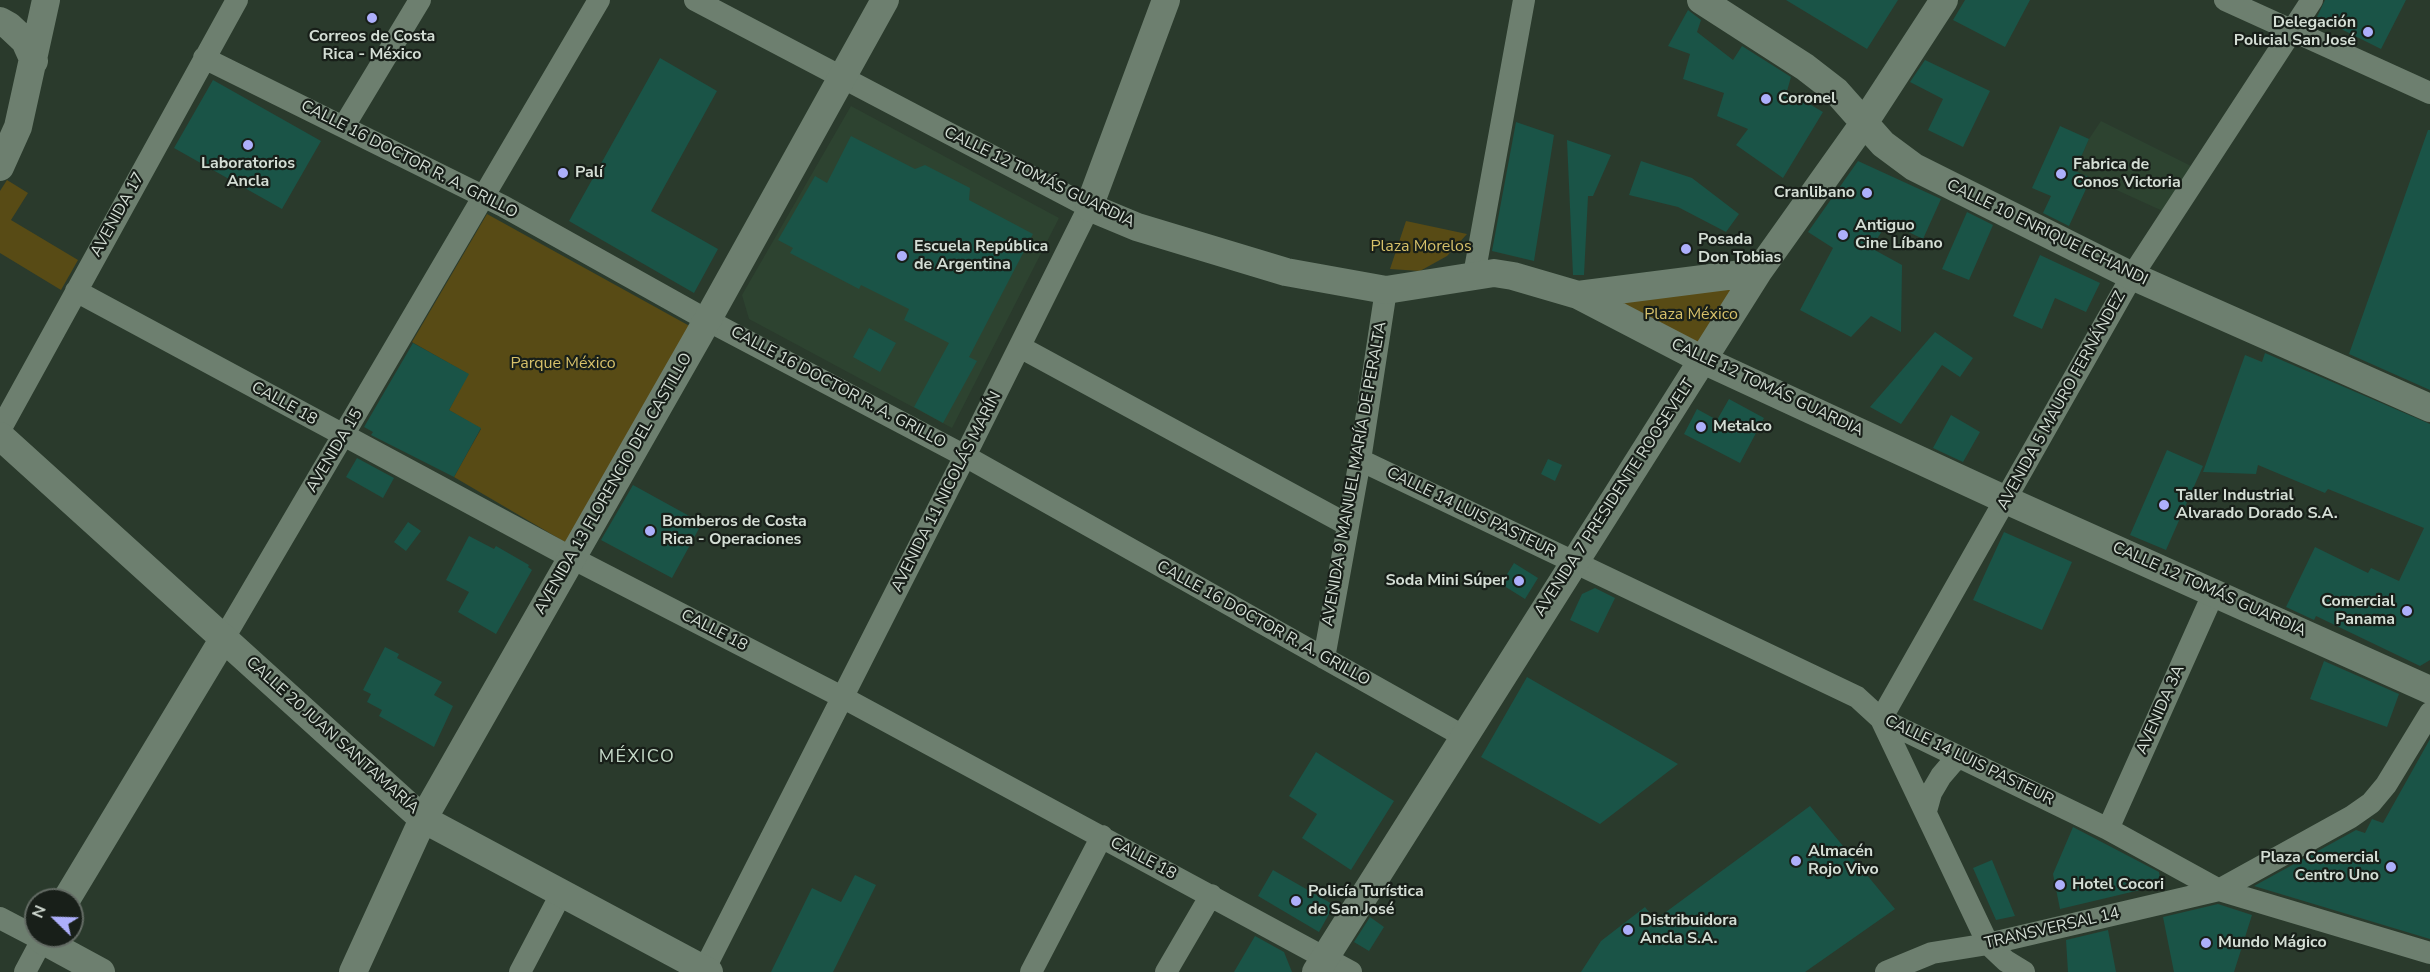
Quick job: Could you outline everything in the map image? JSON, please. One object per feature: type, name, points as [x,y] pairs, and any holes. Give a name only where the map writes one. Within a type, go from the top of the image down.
[{"type":"street","points":[[0,166],[18,127],[46,0]]},
{"type":"street","name":"AVENIDA 17","points":[[0,430],[237,0]]},
{"type":"street","points":[[344,126],[420,0]]},
{"type":"street","name":"AVENIDA 15","points":[[73,888],[344,437],[599,0]]},
{"type":"street","name":"CALLE 12 TOMÁS GUARDIA","points":[[696,0],[1089,207],[1137,227],[1286,272],[1386,290],[1494,273],[1513,276],[1578,296],[1703,360],[2006,500],[2430,690]]},
{"type":"street","name":"AVENIDA 13 FLORENCIO DEL CASTILLO","points":[[352,972],[423,819],[707,320],[885,0]]},
{"type":"street","name":"AVENIDA 11 NICOLÁS MARÍN","points":[[705,971],[1089,207],[1166,0]]},
{"type":"street","points":[[1474,275],[1524,0]]},
{"type":"street","name":"CALLE 10 ENRIQUE ECHANDI","points":[[1701,0],[1805,67],[1836,91],[1883,144],[1914,167],[2132,276],[2430,408]]},
{"type":"street","name":"AVENIDA 7 PRESIDENTE ROOSEVELT","points":[[1320,965],[1758,272],[1864,123],[1944,0]]},
{"type":"street","points":[[2225,0],[2430,93]]},
{"type":"street","name":"AVENIDA 5 MAURO FERNÁNDEZ","points":[[1881,719],[2132,276],[2312,0]]},
{"type":"street","points":[[0,21],[25,41],[34,61]]},
{"type":"street","name":"CALLE 16 DOCTOR R. A. GRILLO","points":[[204,58],[484,196],[707,320],[965,456],[1463,736]]},
{"type":"street","points":[[1578,296],[1758,272]]},
{"type":"street","name":"AVENIDA 9 MANUEL MARÍA DE PERALTA","points":[[1324,658],[1360,460],[1386,290]]},
{"type":"street","name":"CALLE 18","points":[[76,291],[344,437],[572,558],[843,697],[1211,895],[1320,965],[1351,972]]},
{"type":"street","points":[[1020,347],[1348,525]]},
{"type":"street","name":"CALLE 20 JUAN SANTAMARÍA","points":[[0,436],[423,819],[705,971]]},
{"type":"street","name":"CALLE 14 LUIS PASTEUR","points":[[1360,460],[1857,696],[1881,719],[2108,829],[2219,890],[2430,953]]},
{"type":"street","name":"AVENIDA 3A","points":[[2108,829],[2214,592]]},
{"type":"street","points":[[2219,890],[2351,817],[2371,802],[2386,785],[2430,713]]},
{"type":"street","points":[[1881,719],[1989,944],[2006,961],[2024,972]]},
{"type":"street","points":[[1926,811],[1931,793],[1941,776],[1953,762],[1962,758]]},
{"type":"street","points":[[1031,972],[1102,836]]},
{"type":"street","name":"TRANSVERSAL 14","points":[[1886,972],[1932,953],[1989,944],[2219,890]]},
{"type":"street","points":[[520,972],[561,894]]},
{"type":"street","points":[[1166,972],[1211,895]]},
{"type":"street","points":[[0,918],[24,929]]},
{"type":"street","points":[[25,972],[38,948]]},
{"type":"street","points":[[60,948],[100,972]]},
{"type":"shaded area","name":"Escuela República de Argentina","points":[[851,106],[1059,218],[952,428],[749,319],[742,295]]},
{"type":"shaded area","points":[[2101,121],[2191,166],[2167,213],[2075,171],[2089,139]]},
{"type":"green space","points":[[7,180],[28,193],[11,220],[78,260],[61,290],[0,253],[0,191]]},
{"type":"green space","name":"Parque México","points":[[487,214],[695,329],[570,545],[454,477],[481,429],[449,410],[468,374],[412,342]]},
{"type":"green space","name":"Plaza Morelos","points":[[1406,221],[1467,234],[1447,256],[1420,271],[1390,269]]},
{"type":"green space","name":"Plaza México","points":[[1758,272],[1703,360],[1578,295]]},
{"type":"building","points":[[1786,0],[1898,0],[1867,49]]},
{"type":"building","points":[[1965,0],[2030,0],[2005,47],[1953,20]]},
{"type":"building","name":"Delegación Policial San José","points":[[2325,0],[2406,0],[2381,49],[2317,17]]},
{"type":"building","points":[[1688,10],[1701,20],[1697,32],[1733,60],[1742,46],[1791,77],[1787,91],[1823,112],[1783,178],[1736,145],[1748,129],[1717,116],[1724,93],[1683,79],[1690,54],[1668,46]]},
{"type":"building","points":[[660,58],[717,91],[651,211],[718,249],[694,293],[569,221]]},
{"type":"building","points":[[1925,60],[1990,91],[1963,147],[1928,130],[1943,99],[1910,82]]},
{"type":"building","name":"Laboratorios Ancla","points":[[213,80],[321,141],[282,209],[174,148]]},
{"type":"building","points":[[1516,122],[1554,135],[1534,261],[1492,251]]},
{"type":"building","name":"Fabrica de Conos Victoria","points":[[2060,126],[2089,139],[2075,171],[2091,178],[2069,226],[2043,213],[2051,196],[2032,188]]},
{"type":"building","points":[[2428,130],[2430,130],[2430,390],[2349,354]]},
{"type":"building","points":[[851,136],[915,169],[925,165],[970,188],[969,200],[1033,234],[969,357],[977,361],[943,423],[914,407],[949,343],[904,320],[909,309],[861,285],[859,289],[790,253],[793,248],[778,240],[815,176],[827,183]]},
{"type":"building","points":[[1567,140],[1611,155],[1593,196],[1588,196],[1584,275],[1573,275]]},
{"type":"building","points":[[1641,161],[1692,178],[1739,214],[1726,232],[1678,207],[1629,195]]},
{"type":"building","points":[[1858,161],[1941,199],[1923,239],[1888,222],[1871,248],[1902,265],[1901,332],[1871,316],[1851,337],[1800,310],[1833,248],[1808,232]]},
{"type":"building","points":[[1967,212],[1993,225],[1969,280],[1942,269]]},
{"type":"building","points":[[2040,255],[2100,283],[2086,312],[2055,298],[2042,329],[2013,316]]},
{"type":"building","points":[[869,328],[896,343],[880,372],[853,357]]},
{"type":"building","points":[[1935,332],[1973,358],[1960,377],[1942,365],[1901,424],[1870,407]]},
{"type":"building","points":[[413,343],[469,374],[449,410],[481,428],[454,477],[371,435],[373,432],[364,427]]},
{"type":"building","points":[[2265,353],[2430,424],[2430,660],[2420,666],[2316,616],[2314,620],[2286,607],[2315,547],[2368,573],[2371,568],[2399,581],[2424,528],[2328,489],[2325,493],[2258,465],[2256,474],[2203,472],[2245,355],[2262,362]]},
{"type":"building","points":[[1729,399],[1764,418],[1740,463],[1684,434],[1697,409],[1717,420]]},
{"type":"building","points":[[1951,415],[1980,432],[1963,462],[1933,448]]},
{"type":"building","name":"Taller Industrial Alvarado Dorado S.A.","points":[[2167,450],[2203,466],[2166,550],[2130,535]]},
{"type":"building","points":[[357,458],[394,478],[383,498],[346,477]]},
{"type":"building","points":[[1548,459],[1562,465],[1555,481],[1541,474]]},
{"type":"building","name":"Bomberos de Costa Rica - Operaciones","points":[[633,485],[702,523],[672,578],[601,540]]},
{"type":"building","points":[[408,522],[421,531],[406,551],[394,542]]},
{"type":"building","points":[[2004,532],[2072,562],[2042,630],[1973,600]]},
{"type":"building","points":[[469,536],[494,549],[496,546],[529,565],[528,567],[532,570],[496,634],[458,612],[469,592],[446,580]]},
{"type":"building","name":"Soda Mini Súper","points":[[1514,563],[1538,578],[1525,599],[1501,584]]},
{"type":"building","points":[[1595,588],[1615,598],[1598,633],[1570,620],[1582,594]]},
{"type":"building","points":[[385,647],[399,654],[397,658],[442,682],[434,695],[453,706],[434,747],[379,716],[382,710],[367,702],[371,694],[363,690]]},
{"type":"building","points":[[2324,661],[2399,694],[2387,727],[2310,699]]},
{"type":"building","points":[[1527,677],[1678,764],[1600,824],[1481,757]]},
{"type":"building","name":"Plaza Comercial Centro Uno","points":[[2430,739],[2430,939],[2254,886],[2356,830],[2365,833],[2372,819],[2383,823]]},
{"type":"building","points":[[1316,752],[1394,801],[1351,870],[1302,838],[1317,814],[1289,796]]},
{"type":"building","name":"Almacén Rojo Vivo","points":[[1810,806],[1895,909],[1805,972],[1581,972],[1601,941],[1645,907],[1655,920]]},
{"type":"building","points":[[2073,827],[2159,872],[2161,885],[2060,909],[2053,874]]},
{"type":"building","points":[[1992,860],[2015,916],[1996,920],[1973,868]]},
{"type":"building","name":"Policía Turística de San José","points":[[1273,870],[1334,905],[1319,932],[1258,896]]},
{"type":"building","points":[[855,875],[876,885],[833,972],[771,972],[812,888],[841,902]]},
{"type":"building","name":"Mundo Mágico","points":[[2218,904],[2252,915],[2234,972],[2174,972],[2163,917]]},
{"type":"building","points":[[1370,917],[1384,927],[1369,951],[1354,942]]},
{"type":"building","points":[[2108,930],[2116,972],[2068,972],[2066,940]]},
{"type":"building","points":[[1255,936],[1284,952],[1292,972],[1234,972]]},
{"type":"place","name":"Correos de Costa Rica - México","points":[[372,18]]},
{"type":"place","name":"Delegación Policial San José","points":[[2368,32]]},
{"type":"place","name":"Coronel","points":[[1766,99]]},
{"type":"place","name":"Laboratorios Ancla","points":[[248,145]]},
{"type":"place","name":"Palí","points":[[563,173]]},
{"type":"place","name":"Fabrica de Conos Victoria","points":[[2061,174]]},
{"type":"place","name":"Cranlibano","points":[[1867,193]]},
{"type":"place","name":"Antiguo Cine Líbano","points":[[1843,235]]},
{"type":"place","name":"Posada Don Tobias","points":[[1686,249]]},
{"type":"place","name":"Escuela República de Argentina","points":[[902,256]]},
{"type":"place","name":"Metalco","points":[[1701,427]]},
{"type":"place","name":"Taller Industrial Alvarado Dorado S.A.","points":[[2164,505]]},
{"type":"place","name":"Bomberos de Costa Rica - Operaciones","points":[[650,531]]},
{"type":"place","name":"Soda Mini Súper","points":[[1519,581]]},
{"type":"place","name":"Comercial Panama","points":[[2407,611]]},
{"type":"place","name":"Almacén Rojo Vivo","points":[[1796,861]]},
{"type":"place","name":"Plaza Comercial Centro Uno","points":[[2391,867]]},
{"type":"place","name":"Hotel Cocori","points":[[2060,885]]},
{"type":"place","name":"Policía Turística de San José","points":[[1296,901]]},
{"type":"place","name":"Distribuidora Ancla S.A.","points":[[1628,930]]},
{"type":"place","name":"Mundo Mágico","points":[[2206,943]]},
{"type":"district","name":"MÉXICO","points":[[637,758]]}]
